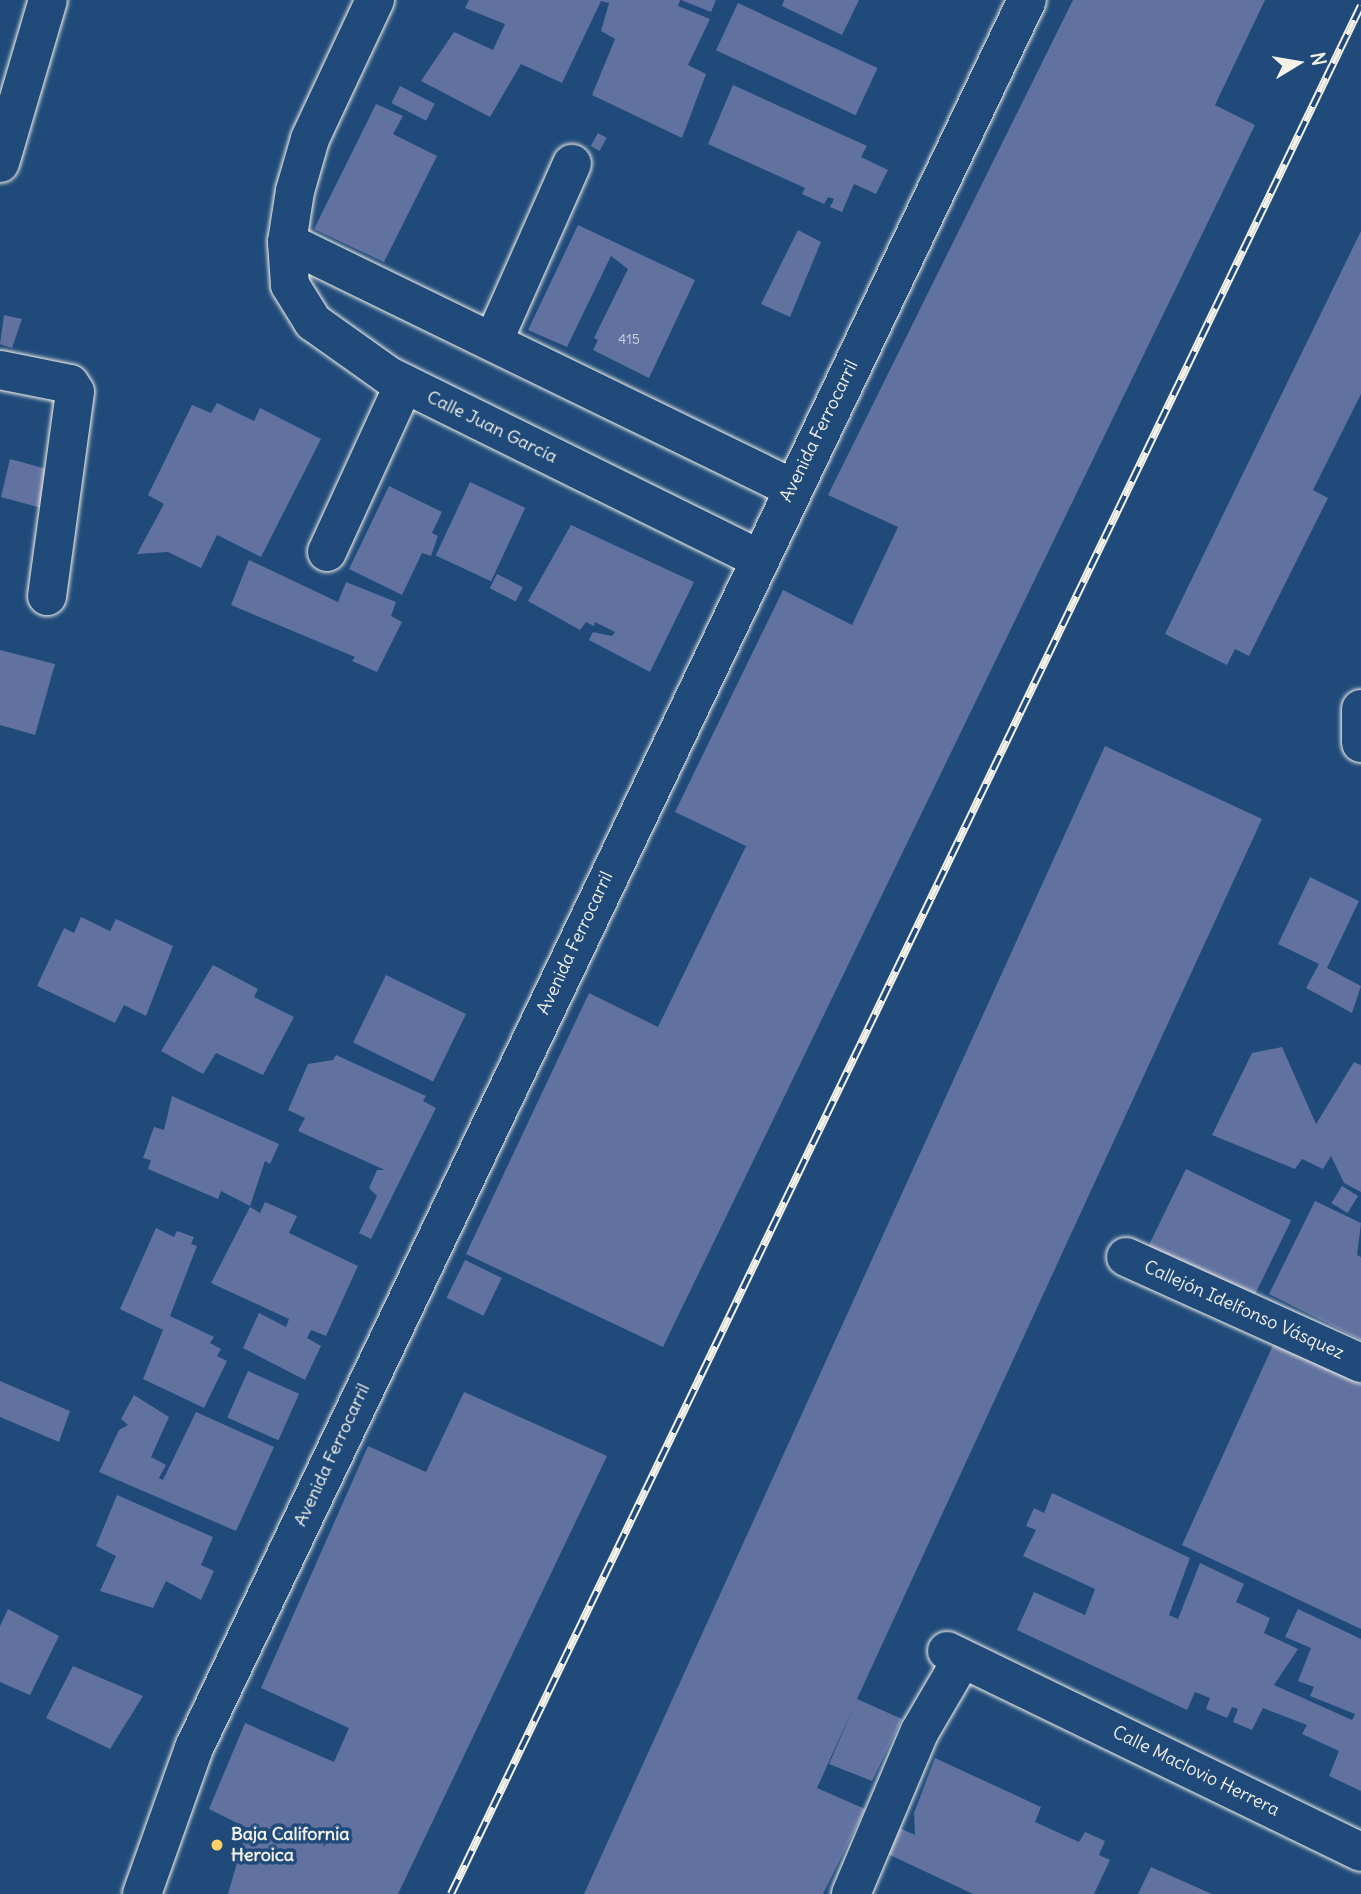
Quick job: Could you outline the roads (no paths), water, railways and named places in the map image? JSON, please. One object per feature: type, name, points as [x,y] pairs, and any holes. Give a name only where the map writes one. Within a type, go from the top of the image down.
[{"type":"street","points":[[0,163],[48,0]]},
{"type":"street","name":"Calle Juan García","points":[[374,0],[310,139],[287,242],[290,285],[313,322],[404,384],[757,558]]},
{"type":"street","name":"Avenida Ferrocarril","points":[[142,1894],[194,1748],[757,558],[1027,0]]},
{"type":"street","points":[[493,342],[572,164]]},
{"type":"street","points":[[287,242],[792,488]]},
{"type":"street","points":[[0,370],[70,384],[75,391],[47,596]]},
{"type":"street","points":[[327,552],[404,384]]},
{"type":"street","name":"Callejón Idelfonso Vásquez","points":[[1126,1257],[1361,1363]]},
{"type":"street","name":"Calle Maclovio Herrera","points":[[851,1894],[954,1655],[1361,1852]]},
{"type":"railway","points":[[451,1894],[1361,6]]},
{"type":"place","name":"Baja California Heroica","points":[[217,1845]]}]
